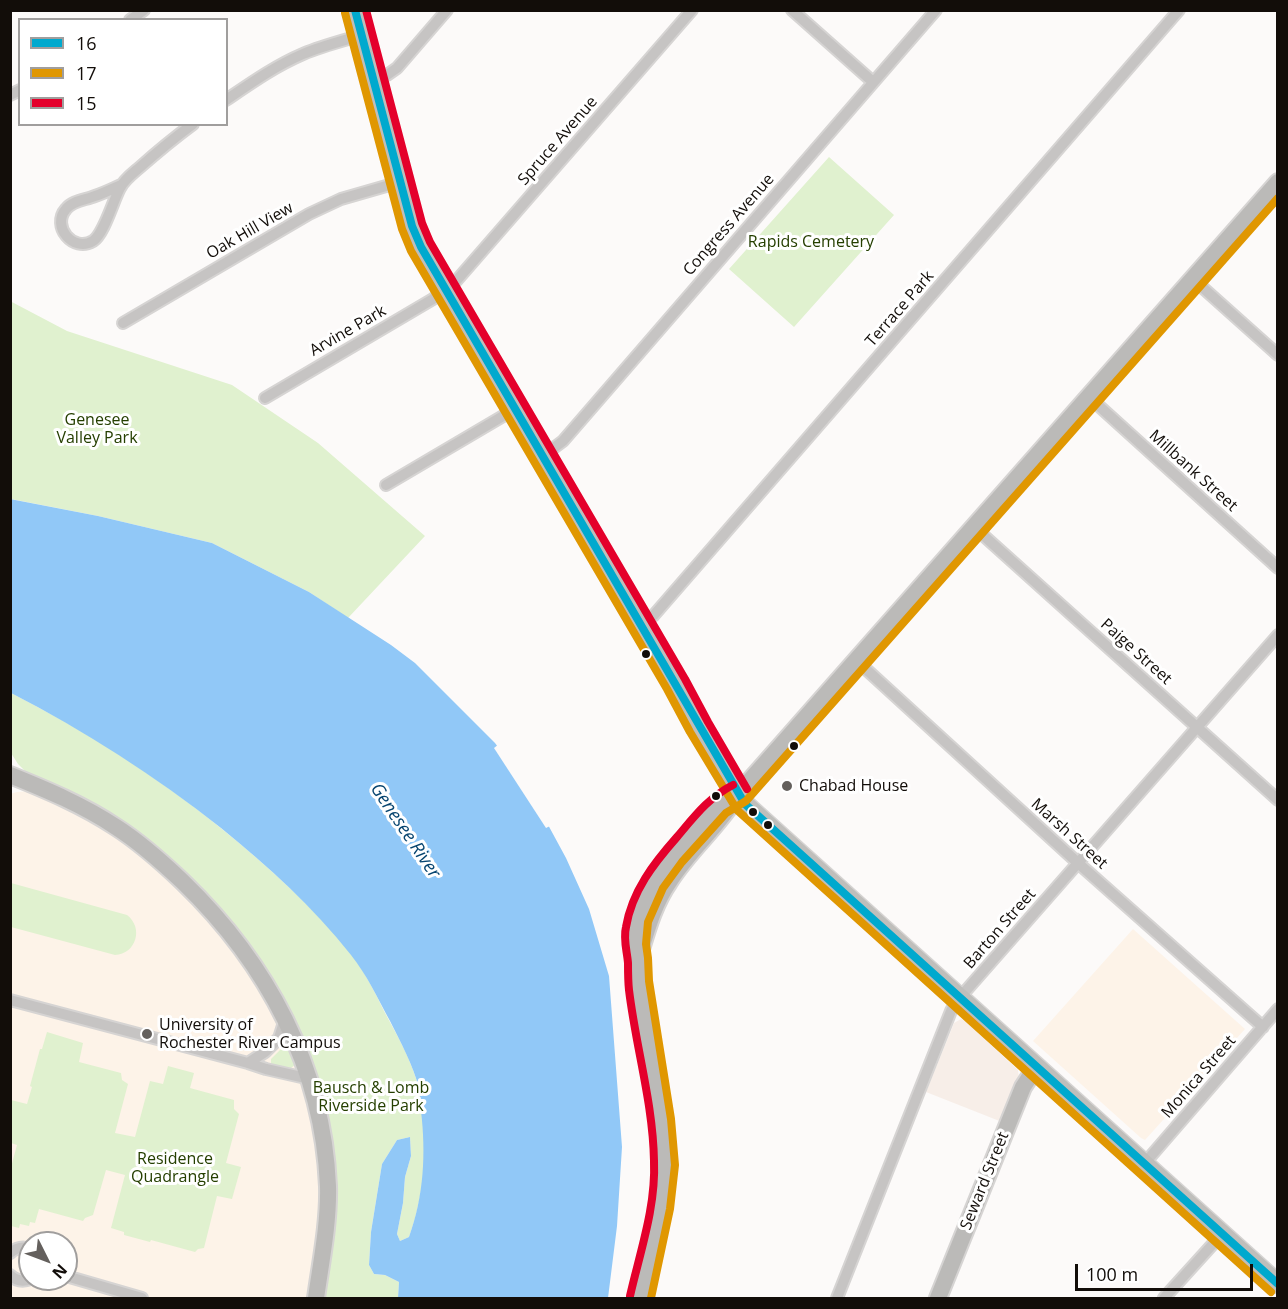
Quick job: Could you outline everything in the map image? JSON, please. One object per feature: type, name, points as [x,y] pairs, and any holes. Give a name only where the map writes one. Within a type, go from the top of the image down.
[{"type":"main road","points":[[355,10],[400,182],[417,237],[748,808],[1278,1284]]},
{"type":"main road","points":[[640,1299],[660,1206],[664,1165],[661,1121],[639,990],[638,959],[653,913],[669,881],[721,820],[738,794],[1278,182]]},
{"type":"main road","points":[[10,775],[100,816],[164,864],[230,932],[248,956],[285,1019],[300,1050],[310,1079],[323,1133],[328,1188],[316,1299]]},
{"type":"main road","name":"Seward Street","points":[[938,1299],[1022,1088],[1036,1067]]},
{"type":"street","points":[[373,80],[397,68],[447,10]]},
{"type":"street","name":"Spruce Avenue","points":[[446,290],[465,273],[692,10]]},
{"type":"street","points":[[792,10],[873,82]]},
{"type":"street","name":"Congress Avenue","points":[[543,456],[563,441],[936,10]]},
{"type":"street","name":"Terrace Park","points":[[642,625],[654,615],[1179,10]]},
{"type":"street","points":[[228,99],[288,61],[362,35]]},
{"type":"street","points":[[121,185],[98,237],[89,243],[81,244],[68,238],[62,230],[61,222],[63,212],[68,207],[121,185],[159,150],[190,126]]},
{"type":"street","name":"Oak Hill View","points":[[123,323],[309,214],[349,197],[400,182]]},
{"type":"street","points":[[1193,279],[1278,355]]},
{"type":"street","name":"Arvine Park","points":[[265,398],[446,290]]},
{"type":"street","name":"Millbank Street","points":[[1089,397],[1278,568]]},
{"type":"street","points":[[386,485],[515,409]]},
{"type":"street","name":"Paige Street","points":[[975,527],[1278,800]]},
{"type":"street","name":"Barton Street","points":[[837,1299],[951,1011],[1278,635]]},
{"type":"street","name":"Marsh Street","points":[[857,661],[1078,863],[1263,1027]]},
{"type":"street","points":[[10,1000],[310,1079]]},
{"type":"street","name":"Monica Street","points":[[1144,1164],[1278,1009]]},
{"type":"street","points":[[248,1063],[265,1052],[279,1038],[285,1019]]},
{"type":"street","points":[[1164,1299],[1222,1234]]},
{"type":"street","points":[[78,1280],[142,1299]]},
{"type":"shaded area","name":"University of Rochester River Campus","points":[[29,791],[40,794],[108,829],[159,868],[216,926],[268,1000],[296,1062],[318,1142],[320,1204],[308,1298],[11,1298],[10,794]]},
{"type":"shaded area","points":[[1133,929],[1245,1029],[1145,1140],[1033,1041]]},
{"type":"shaded area","points":[[961,1019],[1018,1070],[1019,1078],[1002,1122],[926,1092],[954,1023]]},
{"type":"green space","name":"Rapids Cemetery","points":[[829,157],[894,215],[794,327],[729,269]]},
{"type":"green space","name":"Genesee Valley Park","points":[[10,301],[67,331],[232,385],[318,443],[425,536],[348,618],[309,592],[212,543],[98,516],[11,499]]},
{"type":"green space","name":"Bausch & Lomb Riverside Park","points":[[11,693],[113,751],[208,818],[301,899],[357,962],[409,1059],[419,1089],[422,1107],[424,1164],[419,1201],[409,1237],[400,1241],[397,1234],[405,1177],[411,1156],[410,1137],[397,1140],[382,1164],[371,1232],[369,1265],[374,1274],[385,1275],[399,1282],[398,1298],[322,1298],[327,1115],[303,1040],[285,1003],[260,962],[233,925],[203,892],[37,777],[26,772],[18,764],[11,753]]},
{"type":"green space","points":[[11,883],[127,915],[135,927],[133,945],[122,954],[115,955],[11,927]]},
{"type":"green space","name":"Residence Quadrangle","points":[[47,1032],[83,1043],[79,1062],[121,1073],[122,1080],[128,1084],[115,1133],[135,1137],[150,1081],[163,1084],[168,1066],[194,1073],[190,1088],[234,1100],[234,1109],[239,1114],[226,1163],[241,1167],[232,1199],[217,1196],[204,1248],[195,1252],[124,1235],[124,1232],[111,1228],[125,1175],[106,1170],[93,1215],[83,1221],[39,1209],[35,1223],[30,1222],[29,1226],[20,1224],[19,1228],[11,1226],[11,1167],[17,1145],[11,1143],[11,1100],[27,1104],[40,1049],[42,1049]]},
{"type":"green space","points":[[288,1045],[296,1064],[291,1068],[271,1065],[271,1059]]},
{"type":"water","name":"Genesee River","points":[[10,499],[98,516],[212,543],[309,592],[391,645],[415,663],[495,743],[540,810],[566,858],[589,909],[609,976],[622,1147],[617,1226],[608,1298],[398,1298],[399,1282],[385,1275],[374,1274],[369,1265],[371,1232],[382,1164],[397,1140],[410,1137],[411,1156],[405,1177],[397,1234],[400,1241],[409,1237],[421,1190],[423,1143],[419,1091],[406,1054],[377,996],[357,963],[321,920],[273,872],[221,828],[145,772],[93,739],[11,693]]},
{"type":"pier","points":[[499,744],[552,825],[546,828],[494,748]]},
{"type":"transit line","name":"16","points":[[355,10],[412,226],[421,247],[745,804],[1278,1284]]},
{"type":"transit line","name":"15","points":[[366,10],[422,223],[430,242],[747,789]]},
{"type":"transit line","name":"17","points":[[345,13],[402,229],[411,251],[737,810],[1271,1292]]},
{"type":"transit line","name":"17","points":[[651,1298],[670,1209],[675,1165],[671,1119],[649,981],[646,944],[648,922],[663,888],[682,862],[726,813],[746,801],[1278,198]]},
{"type":"transit line","name":"15","points":[[630,1296],[650,1212],[654,1161],[651,1118],[629,990],[626,927],[633,901],[645,878],[660,857],[702,808],[733,785]]},
{"type":"place","name":"Chabad House","points":[[787,786]]},
{"type":"place","name":"University of Rochester River Campus","points":[[147,1034]]}]
